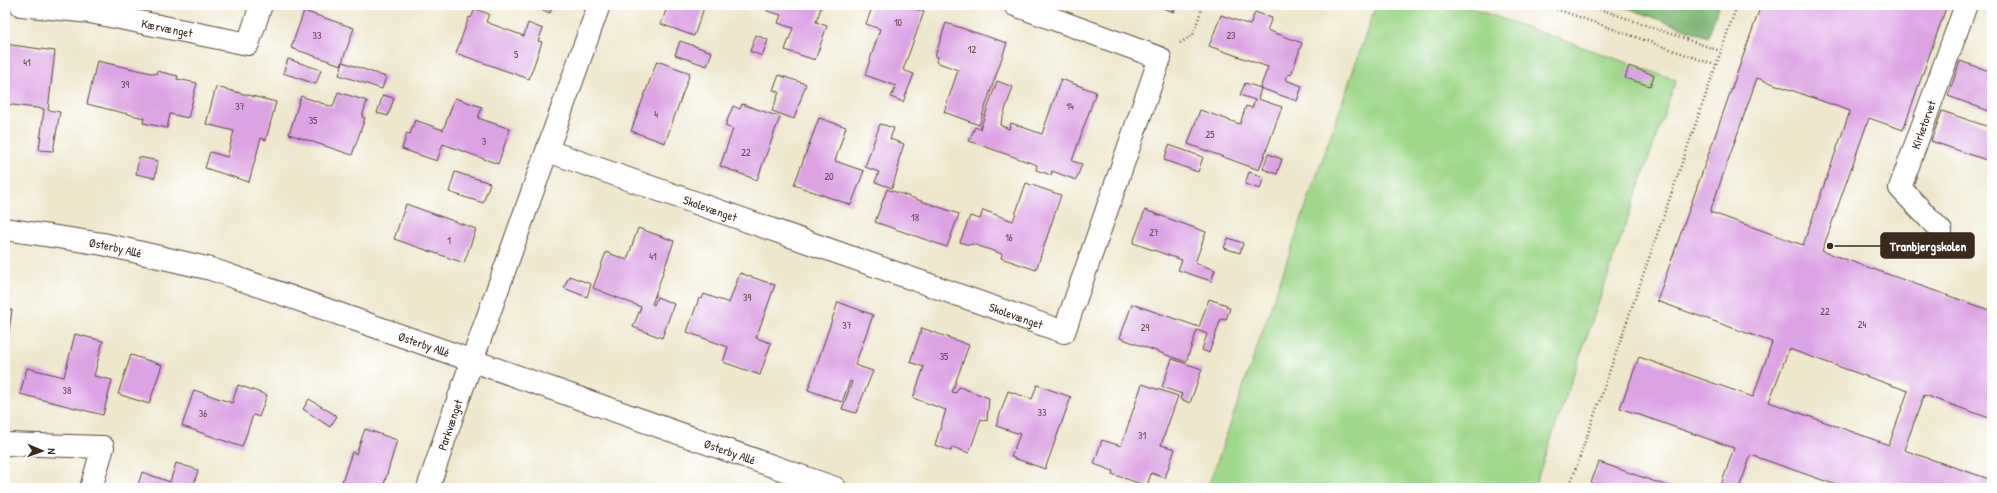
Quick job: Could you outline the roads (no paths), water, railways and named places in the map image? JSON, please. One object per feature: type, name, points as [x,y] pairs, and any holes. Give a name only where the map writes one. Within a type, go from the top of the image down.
[{"type":"street","name":"Kærvænget","points":[[21,5],[90,12],[248,44],[261,5]]},
{"type":"street","points":[[472,362],[600,5]]},
{"type":"street","name":"Skolevænget","points":[[548,151],[1064,332],[1160,58],[1015,5]]},
{"type":"street","name":"Kirketorvet","points":[[1942,231],[1900,188],[1966,5]]},
{"type":"street","name":"Østerby Allé","points":[[5,229],[103,244],[211,269],[403,336],[472,362],[835,488]]},
{"type":"street","name":"Parkvænget","points":[[428,488],[472,362]]},
{"type":"street","points":[[5,444],[103,447],[91,488]]},
{"type":"place","name":"Tranbjergskolen","points":[[1830,246]]}]
